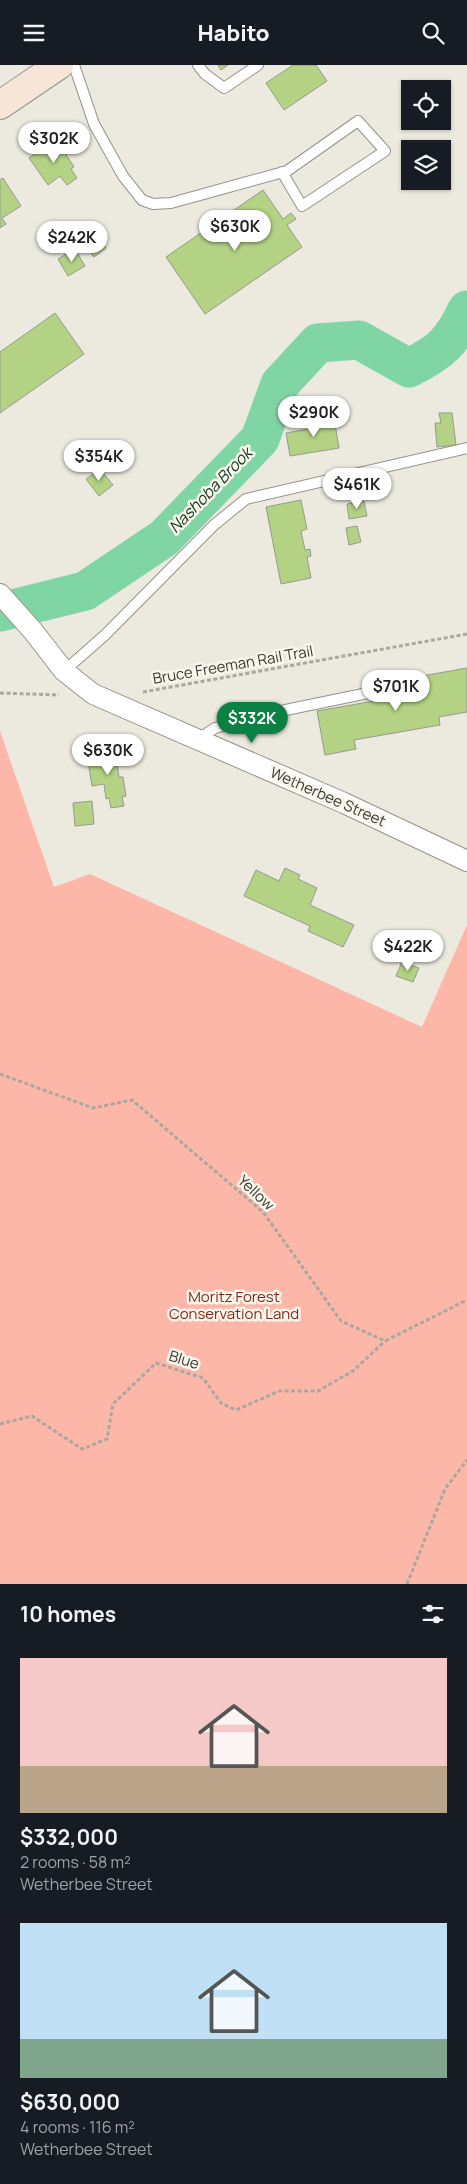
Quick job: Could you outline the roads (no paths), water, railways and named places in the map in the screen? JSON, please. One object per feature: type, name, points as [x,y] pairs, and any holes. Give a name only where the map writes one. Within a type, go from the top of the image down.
[{"type":"main road","points":[[3,96],[59,65]]},
{"type":"street","name":"Wetherbee Street","points":[[0,594],[33,631],[64,671],[93,694],[344,803],[467,861]]},
{"type":"lane","points":[[74,65],[94,124],[123,176],[142,200],[153,204],[171,203],[282,172],[358,121],[384,151],[302,206],[282,172]]},
{"type":"lane","points":[[198,65],[205,74],[224,88],[258,65]]},
{"type":"lane","points":[[64,671],[105,635],[214,525],[246,499],[467,448]]},
{"type":"lane","points":[[197,740],[215,729],[271,713],[402,685]]},
{"type":"waterway","name":"Nashoba Brook","points":[[0,612],[85,591],[164,538],[260,439],[280,384],[318,343],[359,340],[409,368],[429,357],[444,345],[456,331],[467,310]]},
{"type":"park label","name":"Moritz Forest Conservation Land","points":[[234,1306]]}]
